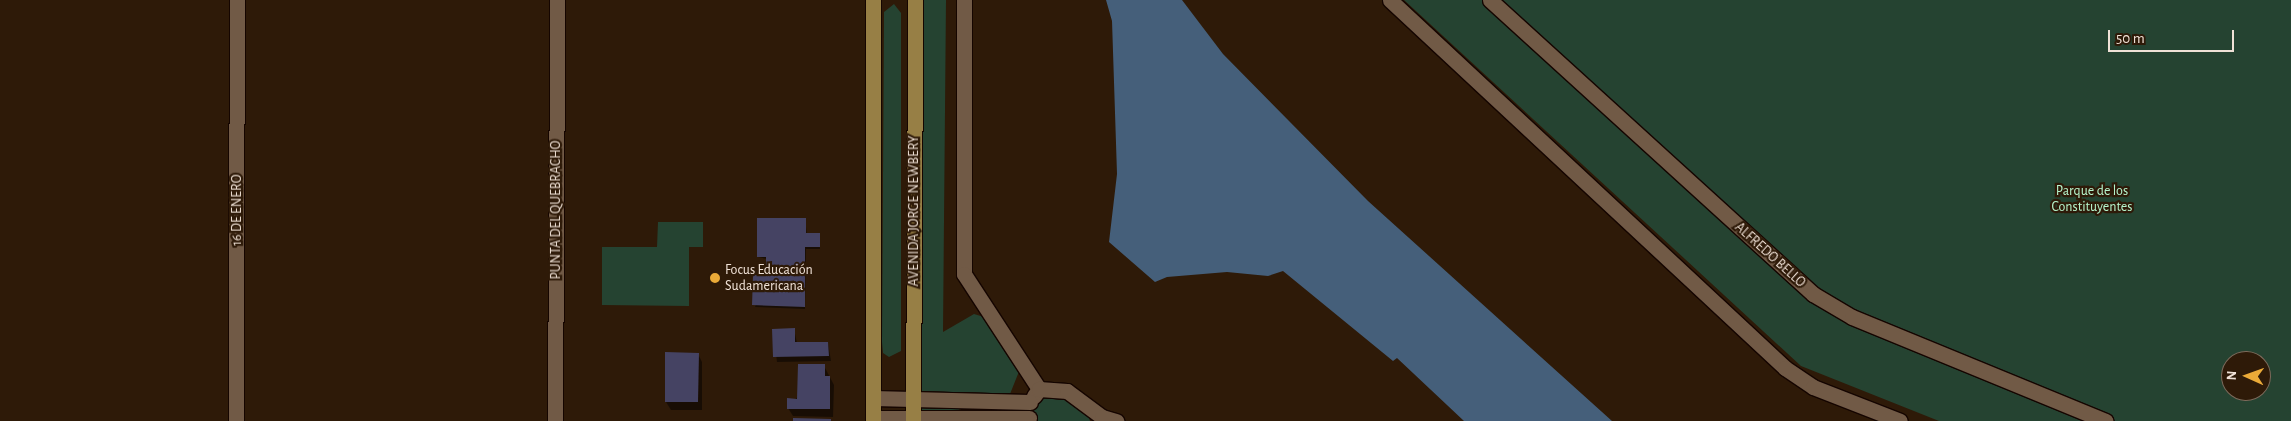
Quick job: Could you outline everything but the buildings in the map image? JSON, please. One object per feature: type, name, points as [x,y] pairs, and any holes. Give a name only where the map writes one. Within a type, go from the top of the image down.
[{"type":"main road","points":[[873,0],[873,420]]},
{"type":"main road","name":"AVENIDA JORGE NEWBERY","points":[[913,420],[915,0]]},
{"type":"street","name":"16 DE ENERO","points":[[236,421],[237,0]]},
{"type":"street","name":"PUNTA DEL QUEBRACHO","points":[[555,421],[557,0]]},
{"type":"street","points":[[964,0],[964,274],[1039,389]]},
{"type":"street","points":[[1390,0],[1785,368],[1814,387],[1900,421]]},
{"type":"street","name":"ALFREDO BELLO","points":[[1490,0],[1813,294],[1852,317],[2106,421]]},
{"type":"street","points":[[873,420],[1030,419],[1030,402],[1039,389]]},
{"type":"street","points":[[1039,389],[1067,391],[1102,416],[1116,421]]},
{"type":"street","points":[[873,398],[1030,402]]},
{"type":"street","points":[[1084,402],[1090,421]]},
{"type":"green space","points":[[915,0],[946,0],[943,332],[974,314],[984,317],[1020,369],[1010,394],[960,394],[959,421],[913,421]]},
{"type":"green space","name":"Parque de los Constituyentes","points":[[1404,0],[2291,0],[2291,421],[1939,421],[1801,366]]},
{"type":"green space","points":[[894,4],[901,13],[901,351],[889,357],[883,353],[882,342],[884,12]]},
{"type":"green space","points":[[658,222],[703,222],[703,247],[689,247],[689,306],[602,305],[602,247],[657,247]]},
{"type":"green space","points":[[1039,389],[1084,402],[1090,421],[1031,421],[1030,402]]},
{"type":"water","points":[[1106,0],[1182,0],[1223,54],[1368,201],[1612,421],[1464,421],[1397,358],[1393,361],[1283,271],[1268,276],[1227,272],[1167,277],[1155,282],[1109,242],[1117,174],[1112,21]]},
{"type":"place","name":"Focus Educación Sudamericana","points":[[715,278]]}]
